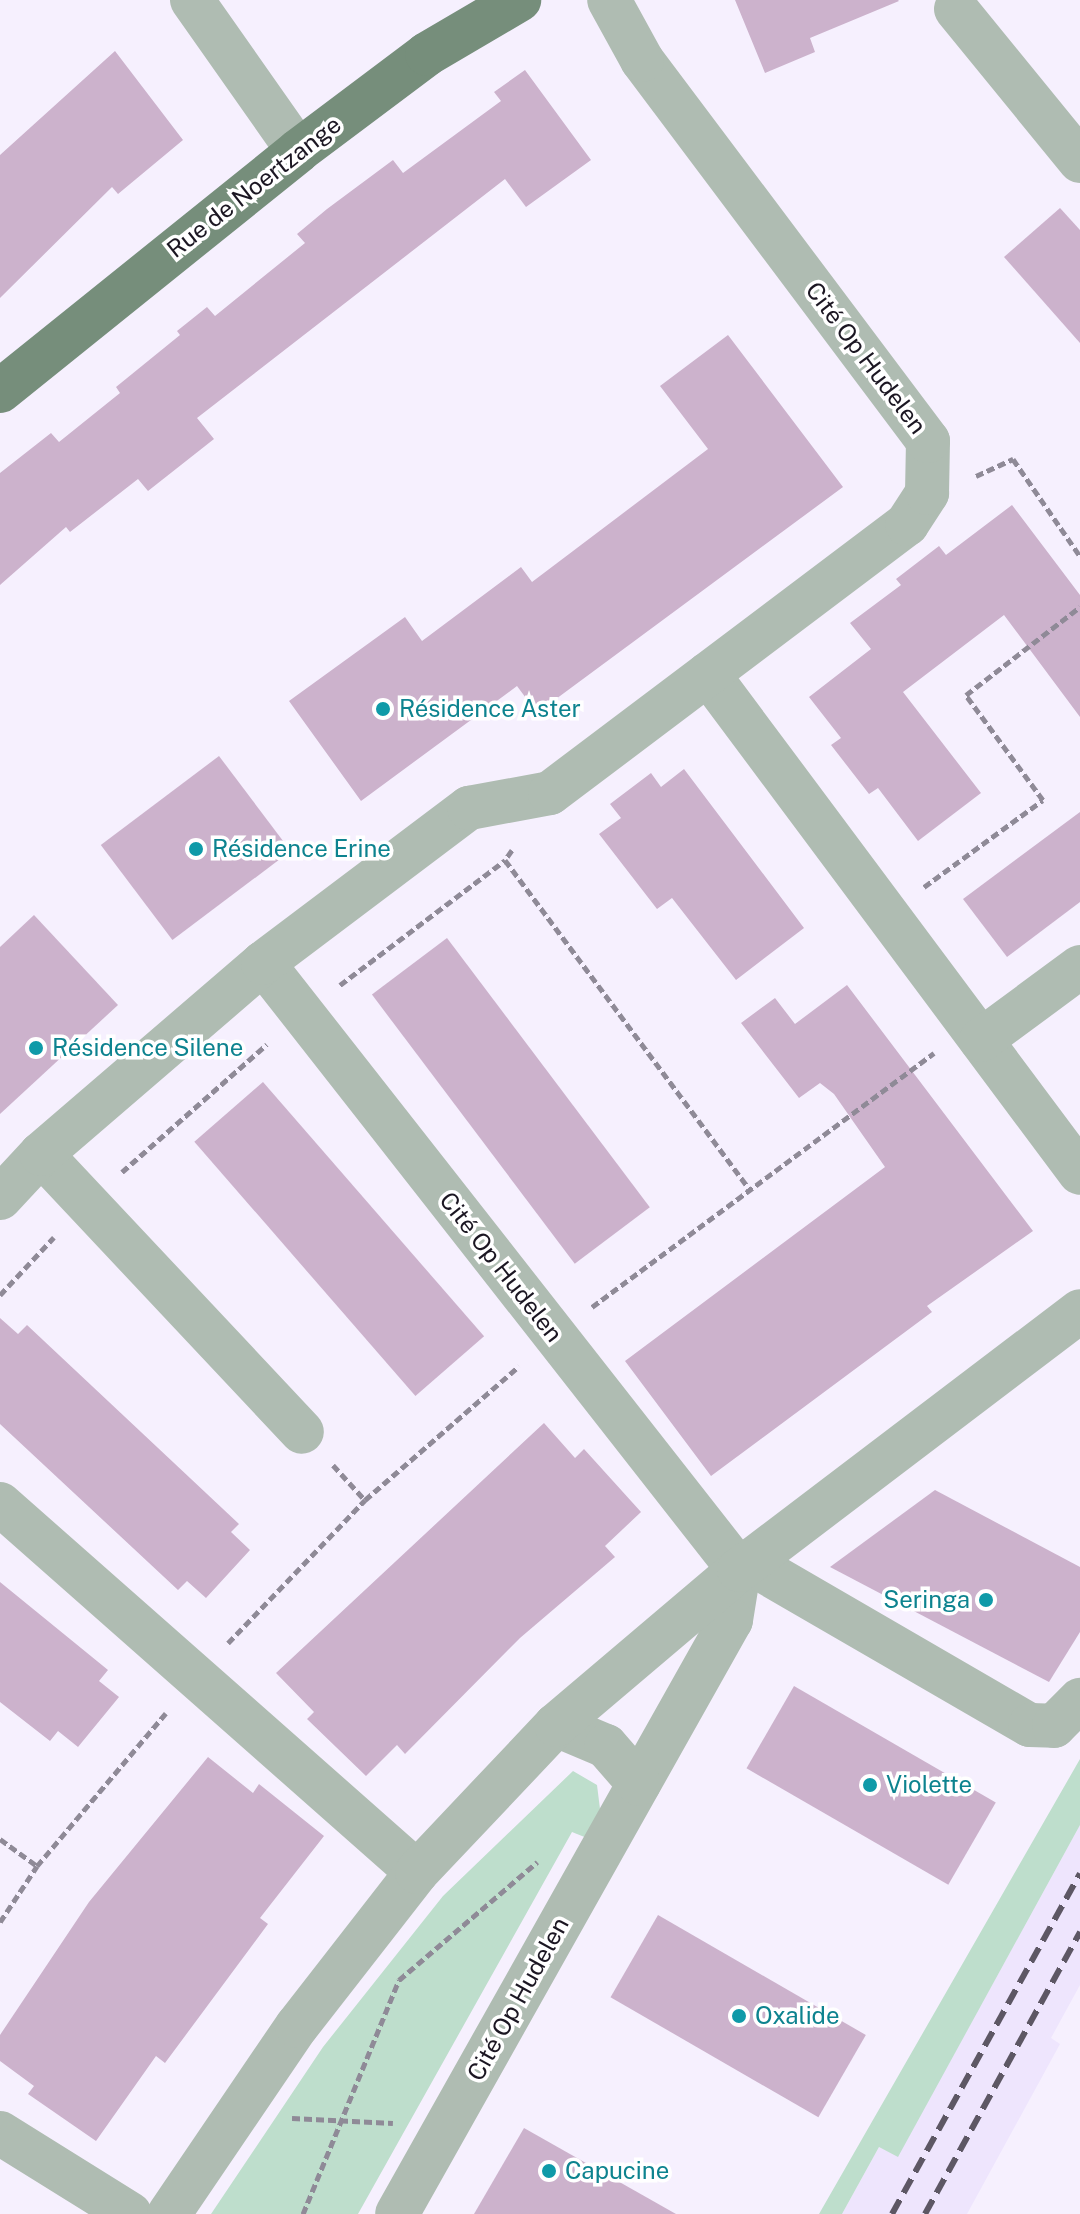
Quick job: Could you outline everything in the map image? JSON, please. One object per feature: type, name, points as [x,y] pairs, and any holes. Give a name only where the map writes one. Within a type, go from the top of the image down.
[{"type":"main road","name":"Rue de Noertzange","points":[[0,391],[298,151],[427,54],[519,0]]},
{"type":"street","points":[[192,0],[298,151]]},
{"type":"street","name":"Cité Op Hudelen","points":[[609,0],[642,60],[928,441],[927,493],[921,503]]},
{"type":"street","points":[[956,9],[1080,161]]},
{"type":"street","points":[[0,1198],[41,1154],[263,963],[469,808],[550,793],[907,524],[921,503]]},
{"type":"street","points":[[708,674],[1080,1173]]},
{"type":"street","name":"Cité Op Hudelen","points":[[263,963],[554,1335],[744,1567],[731,1620],[397,2214]]},
{"type":"street","points":[[976,1033],[1080,967]]},
{"type":"street","points":[[41,1154],[302,1432]]},
{"type":"street","points":[[169,2214],[232,2118],[417,1872],[556,1725],[744,1567],[1080,1311]]},
{"type":"street","points":[[0,1504],[417,1872]]},
{"type":"street","points":[[744,1567],[1030,1725],[1054,1726],[1080,1700]]},
{"type":"street","points":[[556,1725],[606,1746],[639,1784]]},
{"type":"street","points":[[0,2133],[130,2214]]},
{"type":"path","points":[[921,503],[1013,459],[1080,556]]},
{"type":"path","points":[[887,914],[1043,800],[966,695],[1080,607]]},
{"type":"path","points":[[0,1295],[87,1204],[302,1013],[505,860],[550,793]]},
{"type":"path","points":[[505,860],[750,1190]]},
{"type":"path","points":[[0,1922],[37,1866],[196,1677],[365,1500],[554,1335],[750,1190],[976,1033]]},
{"type":"path","points":[[0,1839],[37,1866]]},
{"type":"path","points":[[303,2214],[399,1980],[544,1856],[601,1852]]},
{"type":"path","points":[[232,2118],[342,2119],[446,2127]]},
{"type":"shaded area","points":[[1080,1825],[1080,1985],[1051,2038],[1060,2044],[967,2214],[842,2214],[879,2147],[898,2156]]},
{"type":"green space","points":[[1080,1759],[1080,1825],[898,2157],[879,2147],[842,2214],[819,2214]]},
{"type":"green space","points":[[573,1771],[597,1785],[600,1809],[587,1838],[572,1832],[358,2214],[211,2214],[323,2047],[443,1896]]},
{"type":"building","points":[[735,0],[899,1],[810,38],[815,52],[765,73]]},
{"type":"building","points":[[115,51],[183,140],[118,194],[112,187],[0,298],[0,155]]},
{"type":"building","points":[[525,70],[591,160],[526,207],[505,179],[197,418],[214,439],[148,491],[138,479],[70,532],[66,527],[0,585],[0,473],[51,433],[59,442],[120,393],[116,387],[180,335],[177,331],[207,307],[215,316],[305,243],[297,234],[327,209],[393,160],[403,173],[501,101],[494,92]]},
{"type":"building","points":[[1060,208],[1080,230],[1080,343],[1004,257]]},
{"type":"building","points":[[728,335],[843,487],[537,713],[517,686],[361,801],[289,701],[405,617],[422,641],[521,567],[532,582],[708,449],[660,386]]},
{"type":"building","points":[[1012,505],[1080,595],[1080,717],[1004,615],[903,692],[981,793],[918,841],[878,788],[869,794],[831,745],[841,738],[809,697],[871,649],[850,623],[901,585],[896,579],[939,546],[946,555]]},
{"type":"building","name":"Résidence Erine","points":[[219,756],[291,851],[172,940],[101,845]]},
{"type":"building","points":[[684,769],[804,928],[736,980],[672,898],[657,909],[599,834],[621,818],[610,804],[651,773],[661,787]]},
{"type":"building","points":[[1080,812],[1080,902],[1007,957],[963,899]]},
{"type":"building","name":"Résidence Silene","points":[[34,915],[118,1005],[0,1114],[0,947]]},
{"type":"building","points":[[447,938],[650,1207],[575,1264],[372,995]]},
{"type":"building","points":[[847,985],[1033,1231],[927,1306],[932,1312],[711,1476],[625,1361],[885,1167],[834,1094],[820,1083],[799,1098],[741,1023],[775,998],[795,1024]]},
{"type":"building","points":[[263,1082],[484,1336],[415,1396],[194,1142]]},
{"type":"building","points":[[0,1318],[18,1334],[27,1325],[239,1524],[231,1532],[250,1550],[206,1598],[187,1581],[178,1590],[0,1424]]},
{"type":"building","points":[[544,1423],[575,1458],[584,1449],[641,1512],[605,1546],[615,1557],[520,1638],[405,1754],[397,1745],[366,1776],[307,1719],[314,1712],[276,1673]]},
{"type":"building","name":"Seringa","points":[[935,1490],[1080,1567],[1080,1632],[1049,1682],[830,1567]]},
{"type":"building","points":[[0,1582],[108,1670],[99,1681],[119,1697],[78,1747],[58,1731],[50,1741],[0,1702]]},
{"type":"building","name":"Violette","points":[[794,1686],[996,1802],[948,1885],[746,1768]]},
{"type":"building","points":[[208,1757],[253,1793],[259,1784],[324,1836],[260,1918],[268,1924],[165,2063],[156,2056],[96,2141],[28,2094],[34,2086],[0,2061],[0,2035],[89,1902]]},
{"type":"building","name":"Oxalide","points":[[658,1915],[866,2035],[818,2117],[611,1997]]},
{"type":"building","name":"Capucine","points":[[524,2128],[676,2214],[474,2214]]},
{"type":"railway","points":[[892,2214],[1080,1873]]},
{"type":"railway","points":[[925,2214],[1080,1932]]},
{"type":"place","name":"Résidence Aster","points":[[383,709]]},
{"type":"place","name":"Résidence Erine","points":[[196,849]]},
{"type":"place","name":"Résidence Silene","points":[[36,1048]]},
{"type":"place","name":"Seringa","points":[[986,1600]]},
{"type":"place","name":"Violette","points":[[870,1785]]},
{"type":"place","name":"Oxalide","points":[[739,2016]]},
{"type":"place","name":"Capucine","points":[[549,2171]]}]
